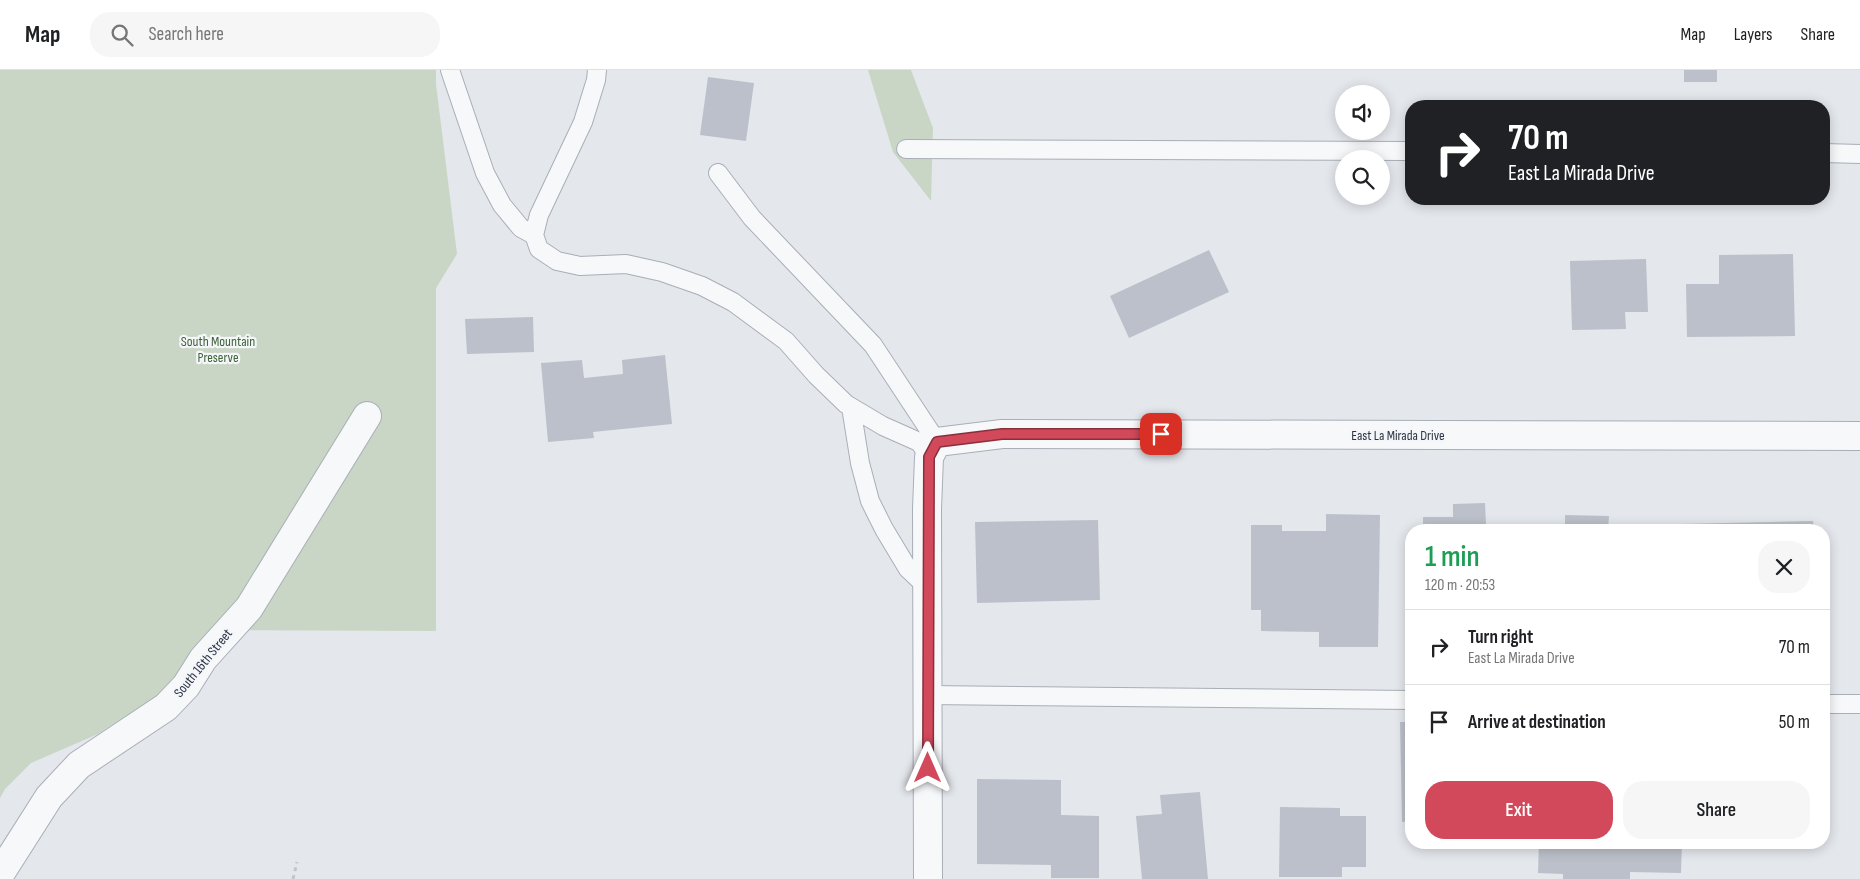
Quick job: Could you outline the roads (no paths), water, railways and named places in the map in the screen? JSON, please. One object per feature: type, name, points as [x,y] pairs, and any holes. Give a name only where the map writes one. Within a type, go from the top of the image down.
[{"type":"street","name":"South 16th Street","points":[[0,874],[49,797],[79,765],[166,707],[186,686],[203,659],[249,608],[367,416]]},
{"type":"street","name":"East La Mirada Drive","points":[[933,449],[1002,434],[1860,436]]},
{"type":"street","points":[[928,879],[928,587],[933,449]]},
{"type":"lane","points":[[450,70],[484,173],[502,205],[521,228],[534,235]]},
{"type":"lane","points":[[597,70],[596,80],[583,122],[539,215],[534,235],[539,249],[557,260],[580,266],[626,264],[653,270],[702,286],[733,302],[786,341],[816,375],[850,407],[883,426],[933,449]]},
{"type":"lane","points":[[906,149],[1405,151]]},
{"type":"lane","points":[[1830,153],[1860,154]]},
{"type":"lane","points":[[718,173],[752,218],[873,345],[933,449]]},
{"type":"lane","points":[[850,407],[860,463],[870,501],[908,569],[928,587]]},
{"type":"lane","points":[[928,695],[1405,700]]},
{"type":"lane","points":[[1830,704],[1860,704]]},
{"type":"park label","name":"South Mountain Preserve","points":[[218,350]]}]
